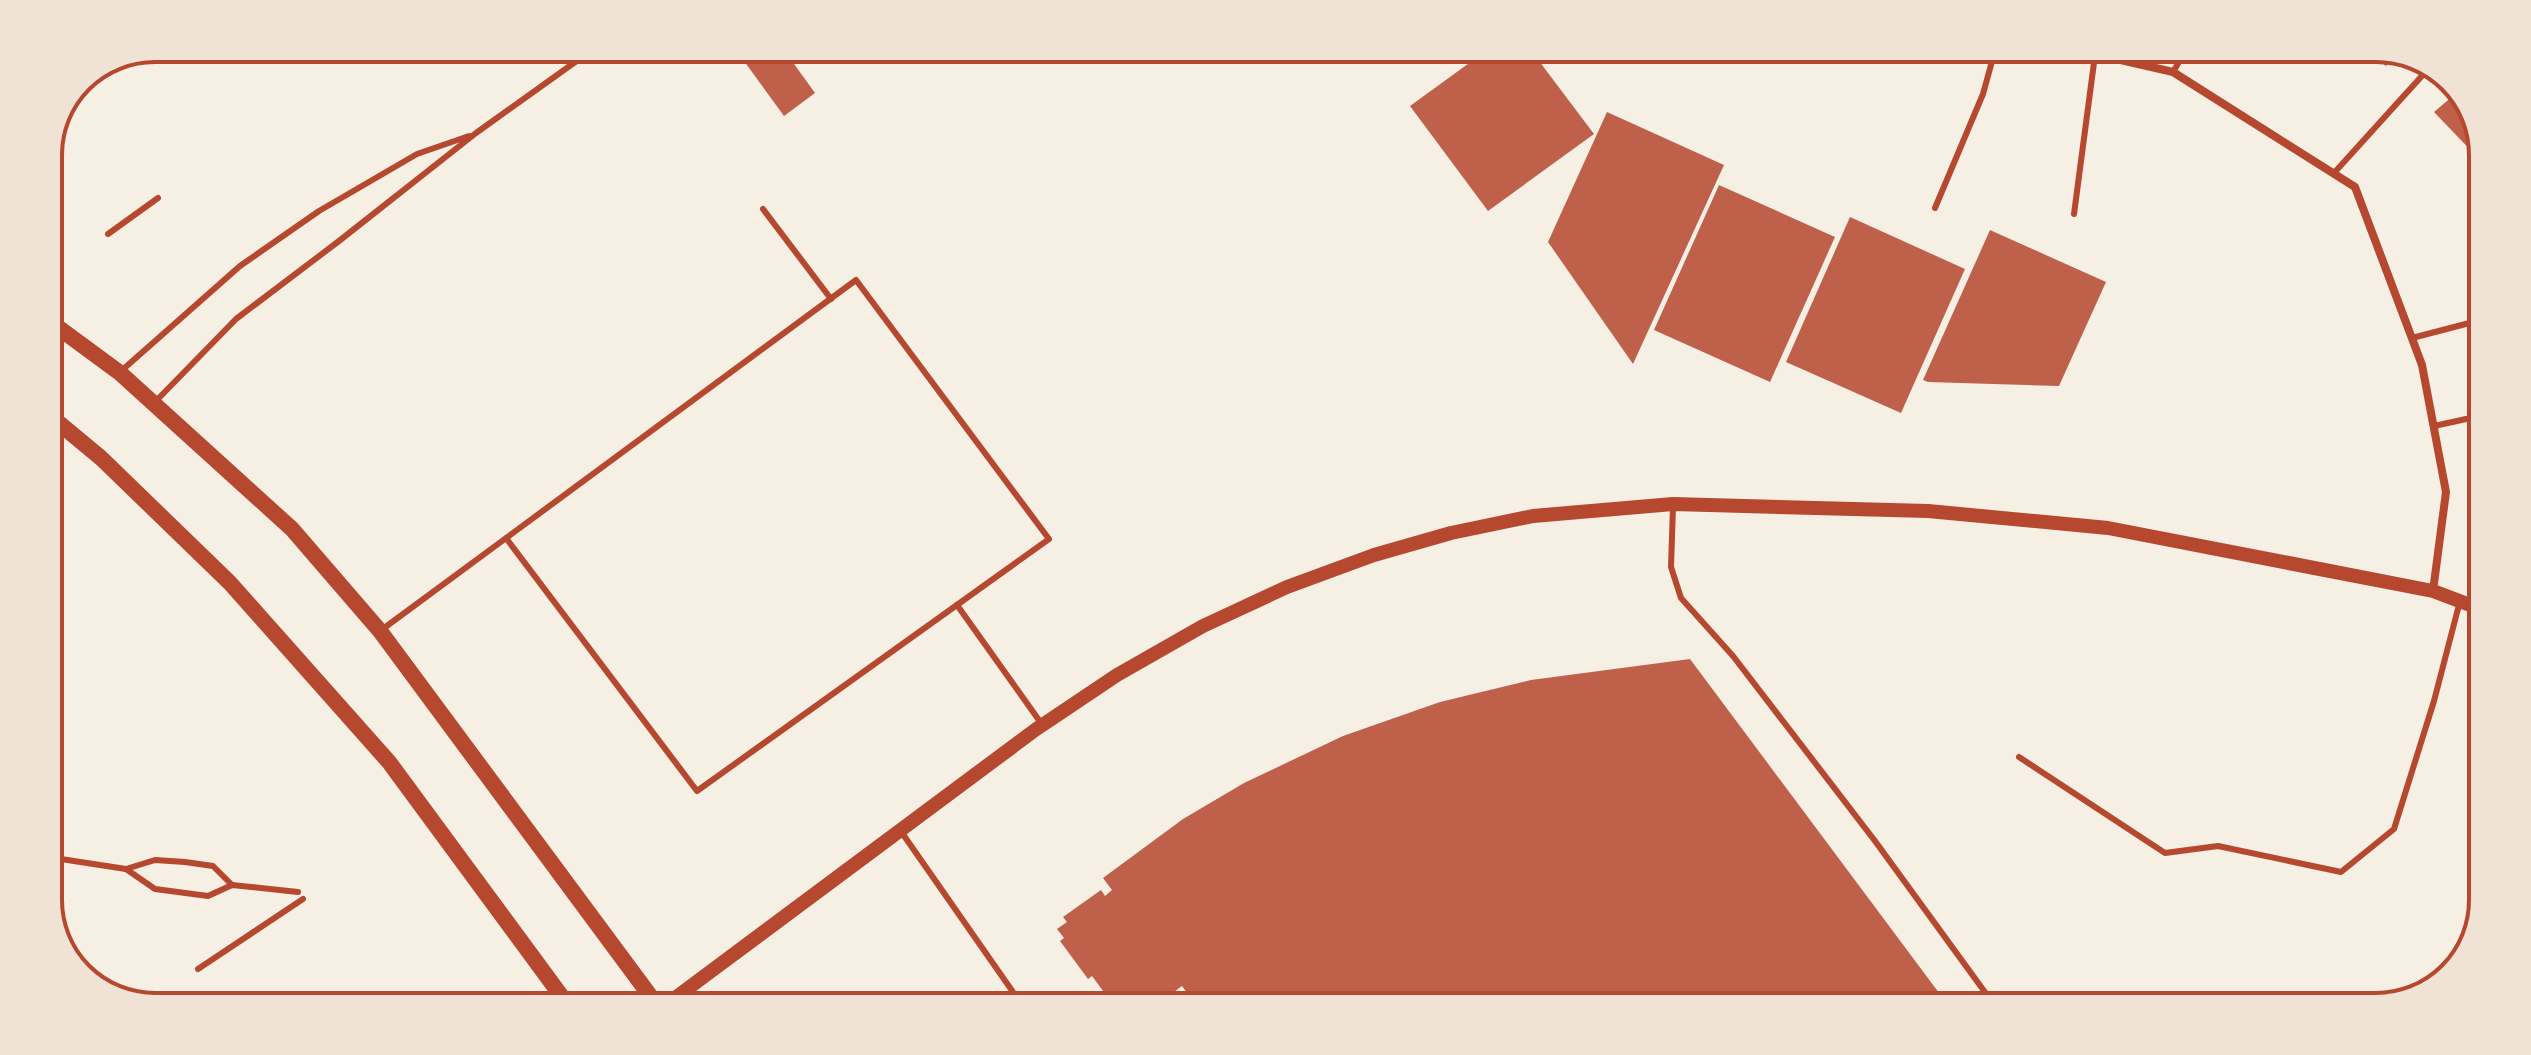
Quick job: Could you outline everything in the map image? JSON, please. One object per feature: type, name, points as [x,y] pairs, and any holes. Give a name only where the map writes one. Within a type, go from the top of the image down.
[{"type":"main road","points":[[62,330],[120,373],[292,529],[380,631],[648,993]]},
{"type":"main road","points":[[62,426],[101,458],[230,583],[389,762],[559,993]]},
{"type":"street","points":[[2128,62],[2173,72],[2355,187],[2422,365],[2434,426],[2446,492],[2433,591]]},
{"type":"street","points":[[682,993],[1043,725],[1117,675],[1203,626],[1287,587],[1374,555],[1451,533],[1533,516],[1673,504],[1928,511],[2108,528],[2433,591],[2469,604]]},
{"type":"lane","points":[[154,403],[236,319],[476,133],[575,62]]},
{"type":"lane","points":[[1935,208],[1983,94],[1992,62]]},
{"type":"lane","points":[[2074,214],[2096,62]]},
{"type":"lane","points":[[2173,72],[2179,62]]},
{"type":"lane","points":[[2334,173],[2423,75]]},
{"type":"lane","points":[[120,373],[240,266],[319,211],[417,154],[476,133]]},
{"type":"lane","points":[[108,234],[158,198]]},
{"type":"lane","points":[[763,209],[831,299]]},
{"type":"lane","points":[[380,631],[506,538],[831,299],[856,280],[1049,539],[697,791],[506,538]]},
{"type":"lane","points":[[2412,338],[2469,323]]},
{"type":"lane","points":[[2434,426],[2469,418]]},
{"type":"lane","points":[[1673,504],[1671,567],[1681,598],[1733,656],[1875,841],[1986,993]]},
{"type":"lane","points":[[2019,757],[2165,853],[2218,846],[2341,872],[2394,829],[2434,701],[2460,601]]},
{"type":"lane","points":[[957,605],[1043,725]]},
{"type":"lane","points":[[900,830],[1014,993]]},
{"type":"lane","points":[[62,859],[126,869],[155,889],[208,896],[232,885],[298,892]]},
{"type":"lane","points":[[126,869],[155,860],[213,866],[232,885]]},
{"type":"lane","points":[[198,969],[303,899]]},
{"type":"building","points":[[745,62],[793,62],[815,93],[784,116]]},
{"type":"building","points":[[1471,62],[1540,62],[1594,134],[1488,211],[1410,106]]},
{"type":"building","points":[[2450,98],[2462,119],[2469,148],[2434,112]]},
{"type":"building","points":[[1607,112],[1724,165],[1633,364],[1548,242]]},
{"type":"building","points":[[1719,185],[1835,237],[1770,382],[1654,330]]},
{"type":"building","points":[[1850,217],[1965,269],[1901,413],[1786,362]]},
{"type":"building","points":[[1990,230],[2106,282],[2059,386],[1923,380]]},
{"type":"building","points":[[1690,659],[1939,993],[1187,993],[1182,986],[1173,993],[1105,993],[1092,976],[1088,979],[1060,941],[1064,938],[1057,929],[1067,922],[1063,917],[1101,890],[1105,896],[1112,890],[1103,878],[1183,819],[1244,783],[1343,736],[1440,702],[1531,680]]}]
